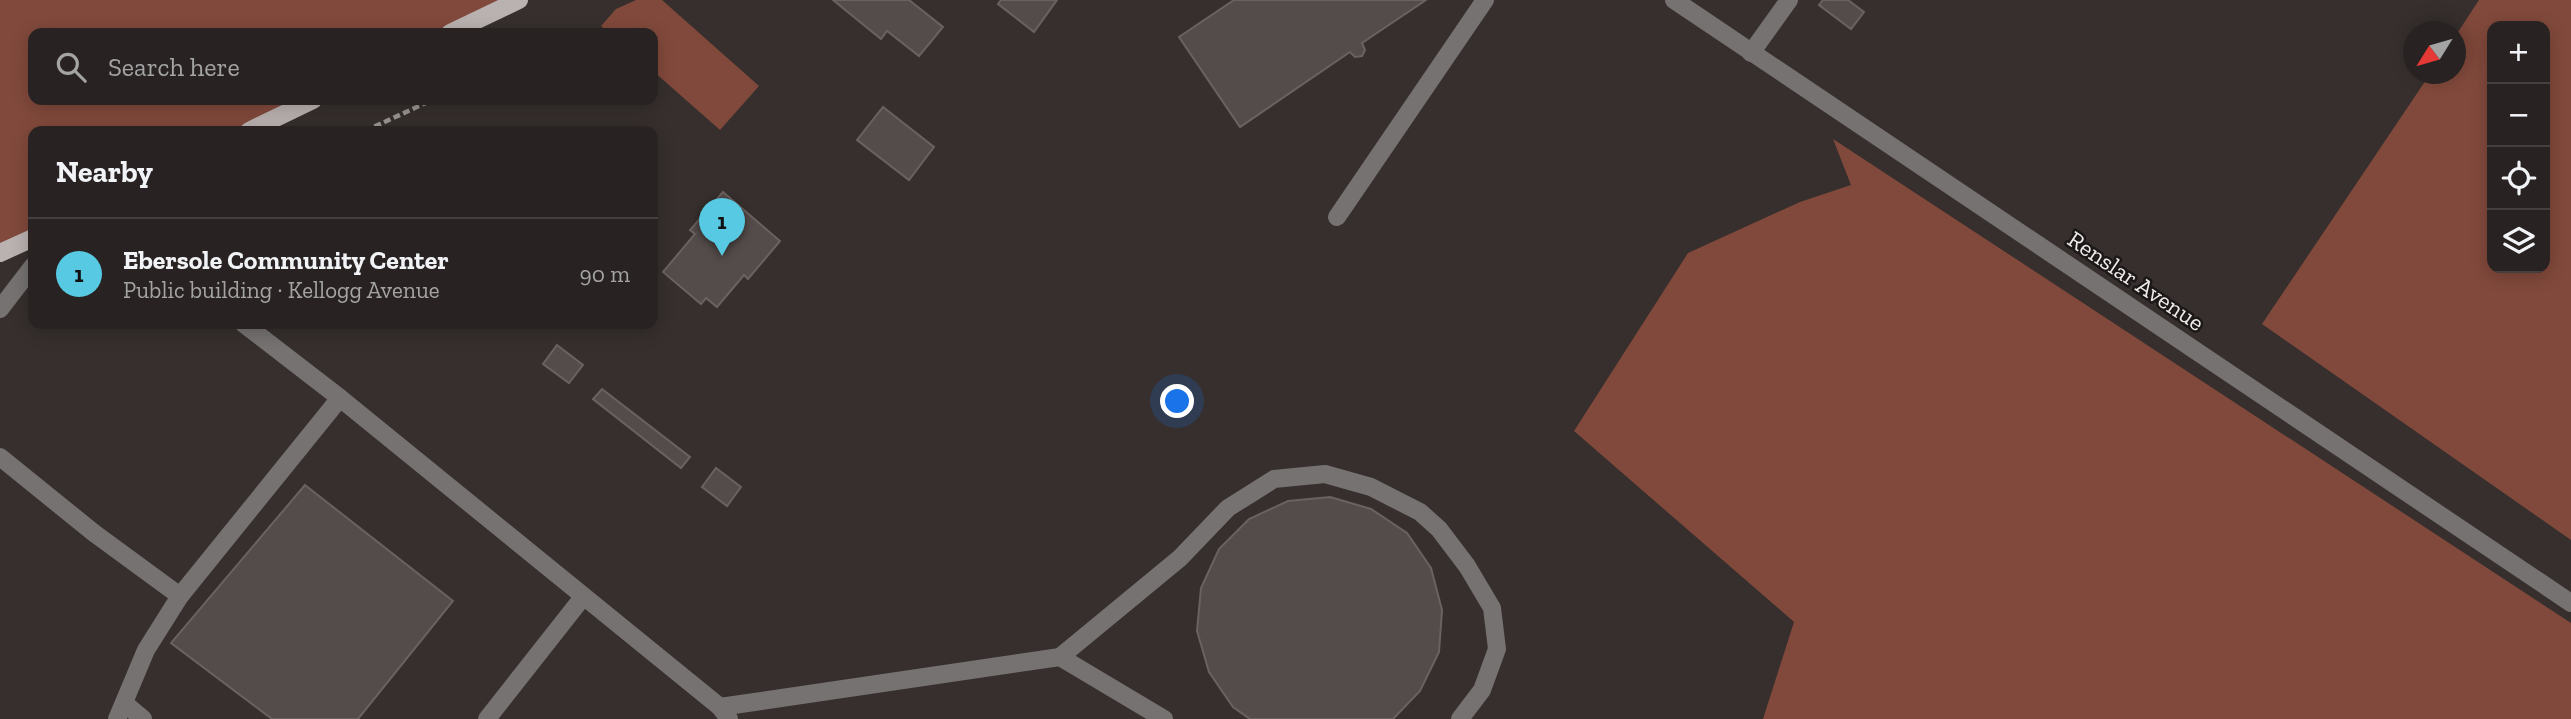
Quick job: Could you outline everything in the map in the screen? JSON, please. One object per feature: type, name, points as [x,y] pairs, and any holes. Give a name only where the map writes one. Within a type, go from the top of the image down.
[{"type":"main road","points":[[460,28],[519,0]]},
{"type":"main road","points":[[259,126],[303,105]]},
{"type":"main road","points":[[0,253],[28,240]]},
{"type":"street","points":[[1337,217],[1485,0]]},
{"type":"street","name":"Renslar Avenue","points":[[1674,0],[2571,603]]},
{"type":"street","points":[[1751,53],[1789,0]]},
{"type":"street","points":[[0,309],[28,273]]},
{"type":"street","points":[[250,329],[340,398],[725,713],[1060,657],[1180,558],[1228,508],[1274,479],[1325,474],[1371,487],[1420,512],[1439,529],[1492,608],[1496,649],[1482,690],[1460,719]]},
{"type":"street","points":[[144,719],[120,711],[146,650],[180,596],[340,398]]},
{"type":"street","points":[[0,457],[94,533],[180,596]]},
{"type":"street","points":[[487,719],[583,597]]},
{"type":"street","points":[[1060,657],[1164,719]]},
{"type":"path","points":[[376,126],[421,105]]},
{"type":"shaded area","points":[[0,0],[519,0],[460,28],[28,28],[28,105],[303,105],[259,126],[28,126],[28,240],[0,253]]},
{"type":"shaded area","points":[[636,0],[662,0],[759,86],[720,130],[658,75],[658,28],[601,26],[616,9]]},
{"type":"shaded area","points":[[2479,0],[2571,0],[2571,540],[2262,324],[2423,84],[2466,84],[2465,21]]},
{"type":"shaded area","points":[[1833,139],[2571,623],[2571,719],[1763,719],[1794,622],[1574,431],[1688,253],[1800,202],[1851,185]]},
{"type":"building","points":[[833,0],[909,0],[943,27],[919,56],[887,31],[881,39]]},
{"type":"building","points":[[1001,0],[1057,0],[1034,32],[998,4]]},
{"type":"building","points":[[1234,0],[1426,0],[1362,43],[1365,50],[1362,56],[1355,57],[1350,52],[1240,127],[1179,37]]},
{"type":"building","points":[[1823,0],[1848,0],[1864,12],[1851,29],[1819,5]]},
{"type":"building","points":[[883,107],[934,147],[909,180],[857,140]]},
{"type":"building","points":[[723,192],[780,241],[748,279],[744,275],[717,307],[706,298],[701,304],[663,272],[695,234],[690,230]]},
{"type":"building","points":[[557,345],[583,365],[569,383],[543,364]]},
{"type":"building","points":[[602,389],[690,457],[681,468],[593,399]]},
{"type":"building","points":[[716,468],[741,487],[727,506],[702,487]]},
{"type":"building","points":[[305,485],[453,601],[358,719],[272,719],[171,643]]},
{"type":"building","points":[[1330,497],[1371,509],[1407,533],[1431,568],[1442,610],[1439,652],[1420,691],[1393,719],[1250,719],[1233,707],[1209,672],[1197,631],[1201,588],[1219,549],[1249,519],[1288,501]]},
{"type":"place","name":"Ebersole Community Center","points":[[722,256]]}]
